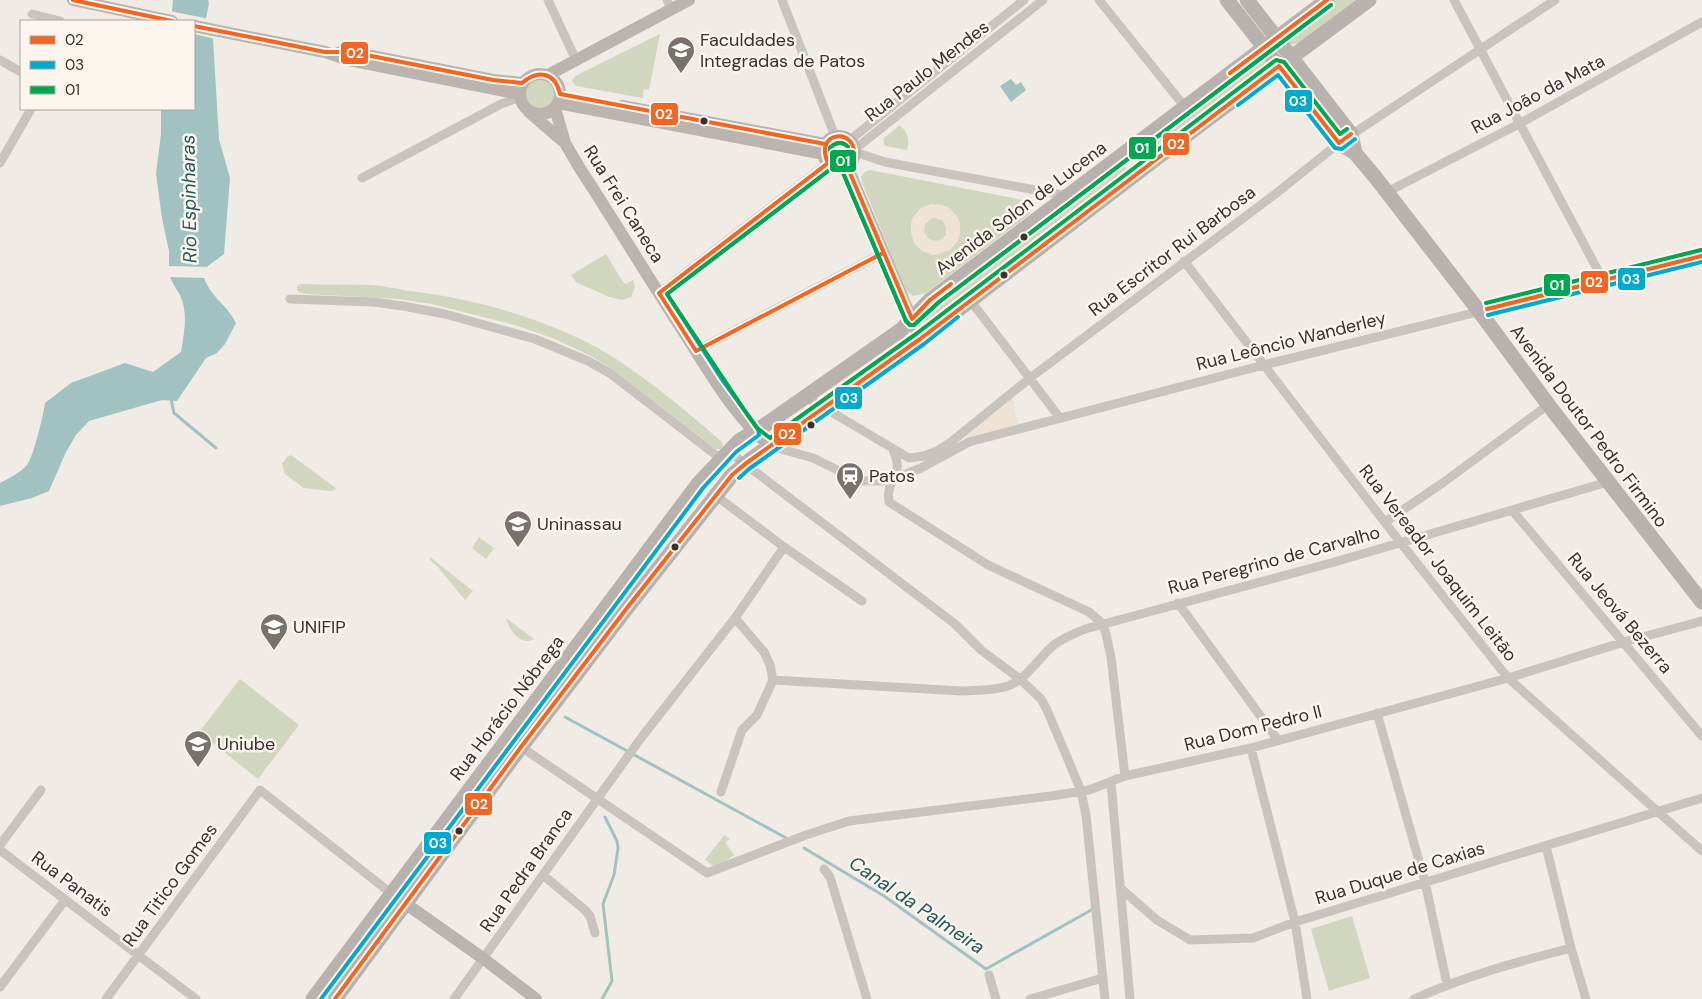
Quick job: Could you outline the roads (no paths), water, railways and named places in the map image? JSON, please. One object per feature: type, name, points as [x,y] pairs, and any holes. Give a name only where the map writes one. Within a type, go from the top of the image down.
[{"type":"main road","points":[[74,0],[167,20]]},
{"type":"main road","points":[[548,75],[556,81],[558,102],[548,113],[540,115],[529,111],[522,104],[521,92],[526,79],[534,74],[548,75],[669,5],[690,0]]},
{"type":"main road","name":"Avenida Doutor Pedro Firmino","points":[[1227,0],[1279,66],[1345,139]]},
{"type":"main road","name":"Avenida Doutor Pedro Firmino","points":[[1247,0],[1292,57],[1355,153],[1702,602]]},
{"type":"main road","name":"Avenida Solon de Lucena","points":[[729,451],[901,330],[930,300],[1327,0]]},
{"type":"main road","points":[[770,446],[920,339],[1279,66],[1369,0]]},
{"type":"main road","points":[[195,26],[325,52],[350,52],[493,80],[521,92]]},
{"type":"main road","points":[[558,102],[828,149]]},
{"type":"main road","name":"Rua Frei Caneca","points":[[558,102],[565,143],[578,167],[696,351],[742,418],[754,432]]},
{"type":"main road","name":"Rua Frei Caneca","points":[[529,111],[565,143]]},
{"type":"main road","points":[[841,136],[854,147],[853,160],[847,166],[835,167],[828,149],[841,136]]},
{"type":"main road","points":[[847,166],[920,339]]},
{"type":"main road","name":"Rua Leôncio Wanderley","points":[[754,432],[770,446]]},
{"type":"main road","name":"Rua Horácio Nóbrega","points":[[335,999],[521,747],[715,496],[732,475],[770,446]]},
{"type":"main road","name":"Rua Horácio Nóbrega","points":[[313,999],[698,484],[729,451]]},
{"type":"main road","points":[[579,643],[579,648],[584,654],[592,654]]},
{"type":"main road","points":[[392,894],[484,959],[536,999]]},
{"type":"street","points":[[548,0],[576,60]]},
{"type":"street","points":[[659,293],[828,149],[782,0]]},
{"type":"street","name":"Rua Paulo Mendes","points":[[854,147],[1024,0]]},
{"type":"street","name":"Rua Paulo Mendes","points":[[854,147],[1044,0]]},
{"type":"street","points":[[1099,0],[1185,107]]},
{"type":"street","points":[[1454,0],[1603,280]]},
{"type":"street","name":"Rua Escritor Rui Barbosa","points":[[806,397],[909,458],[918,458],[937,451],[1345,139],[1555,0]]},
{"type":"street","points":[[32,14],[56,20]]},
{"type":"street","name":"Rua João da Mata","points":[[1387,192],[1519,124],[1702,22]]},
{"type":"street","points":[[0,60],[20,71]]},
{"type":"street","points":[[362,178],[521,92]]},
{"type":"street","points":[[0,163],[31,110]]},
{"type":"street","points":[[854,147],[899,165],[1068,196]]},
{"type":"street","points":[[696,351],[883,253]]},
{"type":"street","name":"Rua Leôncio Wanderley","points":[[770,446],[813,458],[860,481],[883,481],[921,468],[969,442],[1264,365],[1702,256]]},
{"type":"street","name":"Rua Vereador Joaquim Leitão","points":[[1184,261],[1400,542],[1508,678],[1702,851]]},
{"type":"street","points":[[290,299],[373,302],[445,314],[535,339],[588,361],[729,451],[955,624],[993,659],[1020,679],[1041,699],[1047,710],[1081,791],[1090,845],[1105,999]]},
{"type":"street","points":[[970,300],[1060,418]]},
{"type":"street","points":[[1385,522],[1444,482],[1548,405]]},
{"type":"street","points":[[893,450],[898,464],[896,478],[889,486],[889,502],[988,565],[1090,612],[1103,624],[1111,657],[1125,776]]},
{"type":"street","name":"Rua Peregrino de Carvalho","points":[[1020,679],[1055,645],[1068,636],[1103,624],[1331,563],[1608,482]]},
{"type":"street","points":[[715,496],[862,601]]},
{"type":"street","name":"Rua Jeová Bezerra","points":[[1512,510],[1702,736]]},
{"type":"street","points":[[721,792],[742,730],[758,715],[773,680],[770,665],[764,652],[735,618],[784,547]]},
{"type":"street","points":[[1178,603],[1278,740]]},
{"type":"street","name":"Rua Pedra Branca","points":[[454,999],[640,738],[735,618]]},
{"type":"street","name":"Rua Dom Pedro II","points":[[597,797],[707,874],[806,835],[850,821],[1081,791],[1125,776],[1251,748],[1508,678],[1624,642],[1702,621]]},
{"type":"street","points":[[773,680],[961,691],[1007,686],[1020,679]]},
{"type":"street","points":[[1376,713],[1425,882],[1447,984]]},
{"type":"street","points":[[521,747],[597,797]]},
{"type":"street","points":[[1251,748],[1295,922],[1308,999]]},
{"type":"street","points":[[1111,782],[1130,999]]},
{"type":"street","points":[[0,845],[41,790]]},
{"type":"street","name":"Rua Titico Gomes","points":[[106,999],[260,790],[392,894]]},
{"type":"street","name":"Rua Duque de Caxias","points":[[1120,888],[1157,920],[1190,940],[1253,938],[1295,922],[1702,798]]},
{"type":"street","points":[[1546,846],[1571,948],[1586,999]]},
{"type":"street","name":"Rua Panatis","points":[[0,850],[196,999]]},
{"type":"street","points":[[824,869],[830,877],[833,886],[867,999]]},
{"type":"street","points":[[543,875],[586,910],[590,916],[595,933]]},
{"type":"street","points":[[0,987],[65,900]]},
{"type":"street","points":[[1414,999],[1447,984],[1488,970],[1571,948]]},
{"type":"street","points":[[989,976],[996,999]]},
{"type":"street","points":[[1030,999],[1103,978]]},
{"type":"water","points":[[173,0],[208,0],[209,3],[206,19],[195,21],[172,12]]},
{"type":"water","name":"Rio Espinharas","points":[[195,26],[208,29],[213,39],[219,139],[230,178],[224,254],[204,269],[169,267],[169,251],[156,174],[161,134],[161,110],[195,110]]},
{"type":"water","points":[[1011,79],[1016,85],[1021,82],[1026,90],[1011,102],[1000,86]]},
{"type":"water","points":[[169,273],[203,274],[209,289],[236,323],[225,344],[217,353],[206,358],[177,401],[162,400],[89,421],[76,435],[66,452],[49,491],[32,498],[0,506],[0,483],[18,473],[30,460],[45,403],[71,383],[125,363],[153,372],[181,352],[185,324],[183,304]]},
{"type":"waterway","name":"Canal da Palmeira","points":[[171,399],[174,413],[216,448]]},
{"type":"waterway","name":"Canal da Palmeira","points":[[565,717],[788,839]]},
{"type":"waterway","points":[[602,999],[612,981],[603,904],[614,875],[618,848],[617,841],[605,817]]},
{"type":"waterway","name":"Canal da Palmeira","points":[[804,848],[884,896],[986,969],[1093,909]]},
{"type":"place","name":"Faculdades Integradas de Patos","points":[[681,74]]},
{"type":"place","name":"Patos","points":[[850,500]]},
{"type":"place","name":"Uninassau","points":[[518,548]]},
{"type":"place","name":"UNIFIP","points":[[274,651]]},
{"type":"place","name":"Uniube","points":[[198,768]]}]
